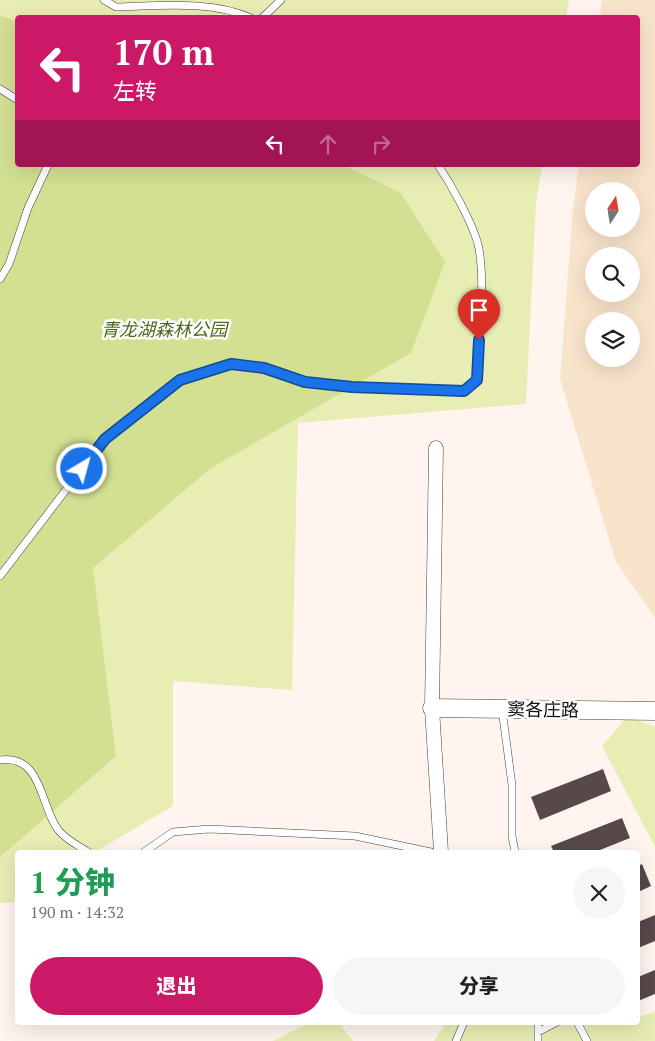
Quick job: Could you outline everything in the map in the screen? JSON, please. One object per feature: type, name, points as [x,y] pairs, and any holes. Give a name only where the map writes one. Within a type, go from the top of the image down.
[{"type":"street","points":[[436,448],[432,708],[441,850]]},
{"type":"street","name":"窦各庄路","points":[[432,708],[655,711]]},
{"type":"lane","points":[[104,0],[116,7],[206,6],[238,10],[246,15]]},
{"type":"lane","points":[[265,15],[281,0]]},
{"type":"lane","points":[[0,89],[15,98]]},
{"type":"lane","points":[[0,279],[10,264],[28,208],[47,167]]},
{"type":"lane","points":[[0,576],[105,439],[180,380],[231,364],[264,368],[305,382],[352,387],[464,391],[477,380],[481,280],[478,244],[452,186],[439,167]]},
{"type":"lane","points":[[502,708],[512,785],[512,836],[515,850]]},
{"type":"lane","points":[[0,760],[10,759],[32,772],[59,831],[85,850]]},
{"type":"lane","points":[[147,850],[173,832],[209,829],[355,836],[422,850]]},
{"type":"lane","points":[[456,1041],[463,1025]]},
{"type":"lane","points":[[538,1025],[538,1041]]},
{"type":"lane","points":[[538,1032],[551,1025]]},
{"type":"lane","points":[[579,1025],[587,1041]]},
{"type":"shaded area","points":[[602,0],[655,0],[655,618],[616,562],[560,379],[573,208],[579,167],[640,167],[640,15],[600,15]]},
{"type":"green space","name":"青龙湖森林公园","points":[[0,0],[569,0],[566,15],[15,15],[15,167],[542,167],[536,203],[526,404],[298,423],[292,690],[173,681],[173,806],[98,850],[15,850],[15,902],[0,903]]},
{"type":"green space","name":"青龙湖森林公园","points":[[0,15],[15,21],[15,167],[347,167],[400,192],[445,262],[411,353],[211,468],[93,568],[116,756],[0,857]]},
{"type":"green space","points":[[628,716],[655,727],[655,847],[602,746]]},
{"type":"green space","points":[[655,1012],[655,1041],[434,1041],[445,1025],[640,1025],[640,1016]]},
{"type":"green space","points":[[304,1025],[341,1025],[353,1041],[273,1041]]},
{"type":"building","points":[[603,769],[611,791],[540,820],[531,797]]},
{"type":"building","points":[[622,818],[630,838],[600,850],[553,850],[551,846]]},
{"type":"building","points":[[642,864],[651,886],[640,891],[640,865]]},
{"type":"building","points":[[655,915],[655,941],[640,947],[640,921]]},
{"type":"building","points":[[655,970],[655,994],[640,1000],[640,976]]},
{"type":"route","points":[[82,469],[105,439],[180,380],[231,364],[264,368],[305,382],[352,387],[464,391],[477,380],[479,340]]}]
